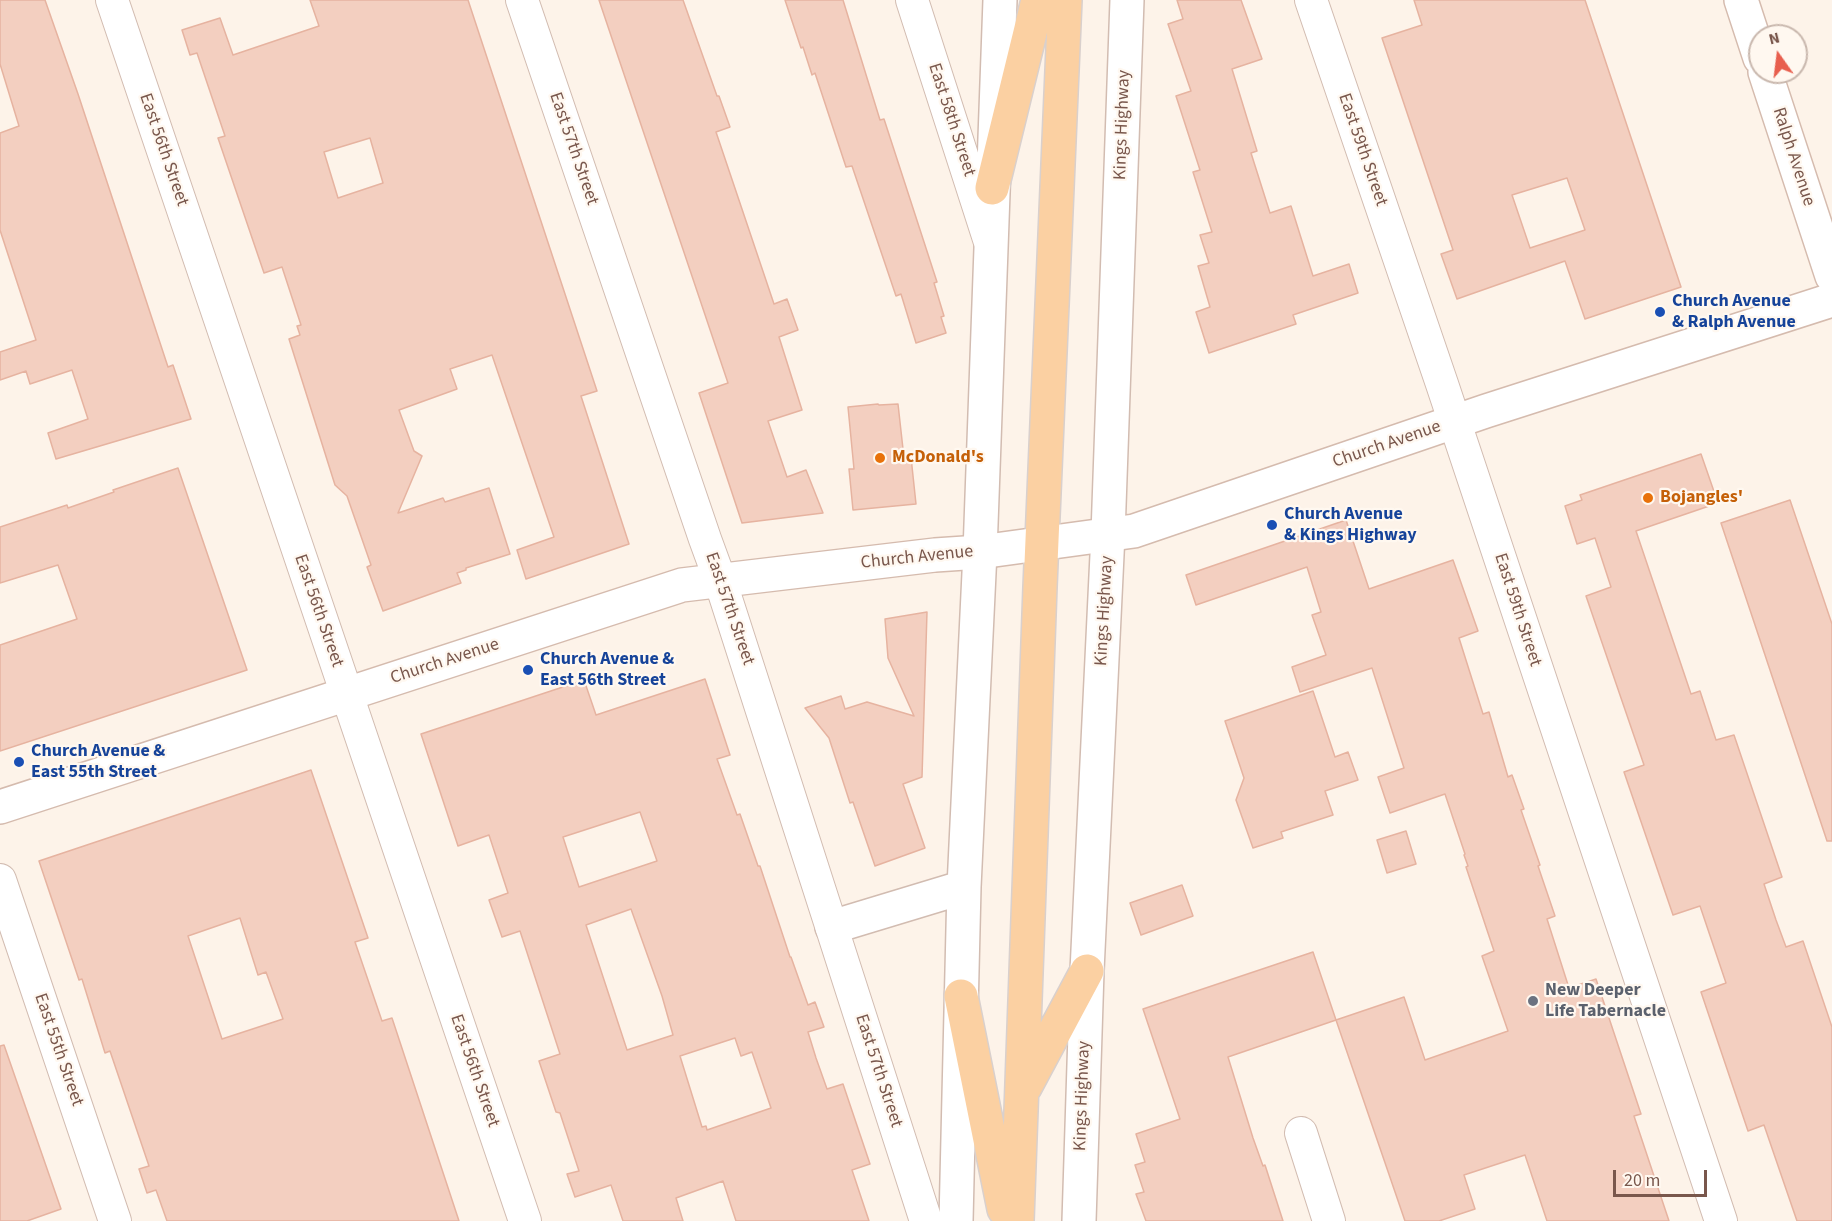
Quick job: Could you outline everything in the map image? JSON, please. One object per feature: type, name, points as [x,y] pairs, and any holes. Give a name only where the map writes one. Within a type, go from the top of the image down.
[{"type":"main road","points":[[992,188],[1038,0]]},
{"type":"main road","points":[[1017,1221],[1041,544],[1065,0]]},
{"type":"main road","points":[[1060,113],[1087,0]]},
{"type":"main road","points":[[1021,1094],[1087,971]]},
{"type":"main road","points":[[961,996],[1007,1221]]},
{"type":"street","name":"East 56th Street","points":[[112,0],[525,1221]]},
{"type":"street","name":"East 57th Street","points":[[522,0],[720,580],[926,1221]]},
{"type":"street","name":"East 58th Street","points":[[912,0],[990,241]]},
{"type":"street","points":[[956,1221],[964,887],[980,552],[1000,0]]},
{"type":"street","name":"Kings Highway","points":[[1079,1221],[1087,971],[1108,534],[1127,0]]},
{"type":"street","name":"East 59th Street","points":[[1311,0],[1721,1221]]},
{"type":"street","points":[[1741,0],[1749,24]]},
{"type":"street","name":"Ralph Avenue","points":[[1769,84],[1832,276]]},
{"type":"street","name":"Church Avenue","points":[[0,807],[682,585],[943,554],[980,552],[1134,531],[1454,422],[1832,300]]},
{"type":"street","name":"East 55th Street","points":[[0,880],[116,1221]]},
{"type":"street","points":[[832,927],[964,887]]},
{"type":"street","points":[[1300,1133],[1329,1221]]},
{"type":"building","points":[[0,0],[45,0],[168,367],[173,365],[191,419],[56,459],[48,433],[88,419],[72,370],[30,384],[26,371],[0,380],[0,352],[36,340],[0,230],[0,133],[19,126],[0,64]]},
{"type":"building","points":[[310,0],[468,0],[597,391],[581,396],[629,544],[526,579],[517,550],[554,537],[492,355],[450,369],[457,389],[399,410],[414,451],[422,456],[398,513],[443,498],[445,502],[489,488],[510,554],[457,573],[461,583],[383,611],[367,567],[371,565],[347,496],[335,485],[289,339],[300,335],[297,326],[301,325],[282,267],[264,273],[218,138],[225,136],[197,53],[190,55],[182,30],[220,18],[233,55],[319,26]],"holes":[[[370,138],[383,183],[338,198],[324,152]]]},
{"type":"building","points":[[599,0],[683,0],[730,127],[716,132],[774,304],[787,299],[798,330],[779,337],[802,410],[768,421],[787,477],[806,470],[823,513],[742,523],[699,393],[728,383]]},
{"type":"building","points":[[785,0],[843,0],[880,120],[884,119],[937,282],[934,283],[944,316],[941,317],[946,333],[916,343],[901,294],[896,296],[852,166],[846,167],[815,73],[812,75]]},
{"type":"building","points":[[1177,0],[1241,0],[1262,59],[1232,69],[1257,151],[1251,153],[1270,213],[1291,206],[1313,276],[1349,264],[1358,293],[1293,315],[1296,324],[1209,353],[1196,312],[1210,307],[1198,266],[1209,263],[1200,235],[1212,232],[1193,172],[1200,170],[1176,96],[1191,91],[1168,24],[1183,19]]},
{"type":"building","points":[[1414,0],[1585,0],[1681,287],[1585,319],[1565,261],[1457,299],[1441,254],[1453,250],[1382,38],[1422,25]],"holes":[[[1567,178],[1585,230],[1530,248],[1512,195]]]},
{"type":"building","points":[[898,404],[904,458],[911,457],[916,504],[853,510],[849,469],[854,469],[848,407]]},
{"type":"building","points":[[1701,454],[1718,503],[1636,531],[1691,694],[1700,691],[1716,740],[1734,735],[1782,877],[1764,884],[1776,920],[1786,947],[1803,941],[1832,1027],[1832,1221],[1797,1221],[1764,1125],[1748,1131],[1701,992],[1726,983],[1700,906],[1673,915],[1624,772],[1644,765],[1586,596],[1611,587],[1595,538],[1577,544],[1565,506],[1582,500],[1580,495]]},
{"type":"building","points":[[178,468],[247,670],[0,751],[0,645],[77,619],[58,565],[0,583],[0,527],[67,505],[68,508]]},
{"type":"building","points":[[1790,500],[1832,624],[1832,841],[1827,841],[1721,523]]},
{"type":"building","points":[[1346,520],[1369,589],[1453,560],[1478,631],[1459,638],[1483,714],[1489,712],[1508,777],[1512,775],[1524,809],[1521,810],[1555,916],[1547,919],[1569,988],[1596,979],[1641,1114],[1634,1116],[1669,1221],[1547,1221],[1525,1155],[1464,1175],[1475,1209],[1439,1221],[1405,1221],[1336,1020],[1404,997],[1425,1060],[1508,1031],[1482,956],[1494,951],[1445,794],[1390,813],[1378,777],[1404,768],[1372,668],[1300,692],[1292,667],[1326,655],[1312,615],[1321,612],[1307,567],[1196,605],[1186,575]]},
{"type":"building","points":[[927,612],[922,777],[903,784],[925,848],[875,866],[853,802],[850,803],[829,738],[805,708],[841,696],[845,709],[867,702],[914,716],[888,658],[885,619]]},
{"type":"building","points":[[705,679],[730,755],[717,759],[737,815],[740,814],[758,866],[760,866],[808,1005],[815,1002],[824,1027],[808,1032],[816,1058],[827,1089],[843,1084],[870,1164],[852,1170],[869,1221],[736,1221],[723,1181],[676,1198],[683,1221],[623,1221],[611,1185],[575,1197],[567,1174],[579,1171],[560,1113],[556,1112],[539,1061],[560,1054],[520,931],[502,937],[489,900],[508,893],[489,835],[458,846],[421,734],[584,680],[596,715]],"holes":[[[640,812],[657,861],[579,887],[563,837]],[[631,909],[662,996],[673,1035],[627,1050],[586,925]],[[735,1038],[741,1056],[752,1052],[771,1108],[707,1130],[706,1126],[702,1127],[680,1056]]]},
{"type":"building","points":[[1313,691],[1335,757],[1348,752],[1358,780],[1325,791],[1333,815],[1281,832],[1283,838],[1253,848],[1236,800],[1244,778],[1225,721]]},
{"type":"building","points":[[311,770],[368,938],[355,942],[382,1021],[392,1018],[459,1221],[167,1221],[156,1190],[147,1193],[139,1169],[149,1166],[110,1051],[105,1053],[82,979],[79,980],[39,861]],"holes":[[[240,918],[258,975],[266,972],[283,1019],[222,1039],[188,936]]]},
{"type":"building","points":[[1406,831],[1416,864],[1387,873],[1377,840]]},
{"type":"building","points":[[1182,885],[1193,916],[1141,935],[1130,903]]},
{"type":"building","points":[[1313,952],[1336,1020],[1228,1057],[1253,1138],[1263,1166],[1265,1165],[1283,1221],[1146,1221],[1136,1194],[1144,1192],[1135,1165],[1145,1162],[1136,1134],[1180,1119],[1143,1009]]},
{"type":"building","points":[[4,1045],[61,1209],[27,1221],[0,1221],[0,1046]]},
{"type":"place","name":"Church Avenue & Ralph Avenue","points":[[1660,312]]},
{"type":"place","name":"McDonald's","points":[[880,458]]},
{"type":"place","name":"Bojangles'","points":[[1648,498]]},
{"type":"place","name":"Church Avenue & Kings Highway","points":[[1272,525]]},
{"type":"place","name":"Church Avenue & East 56th Street","points":[[528,670]]},
{"type":"place","name":"Church Avenue & East 55th Street","points":[[19,762]]},
{"type":"place","name":"New Deeper Life Tabernacle","points":[[1533,1001]]}]
